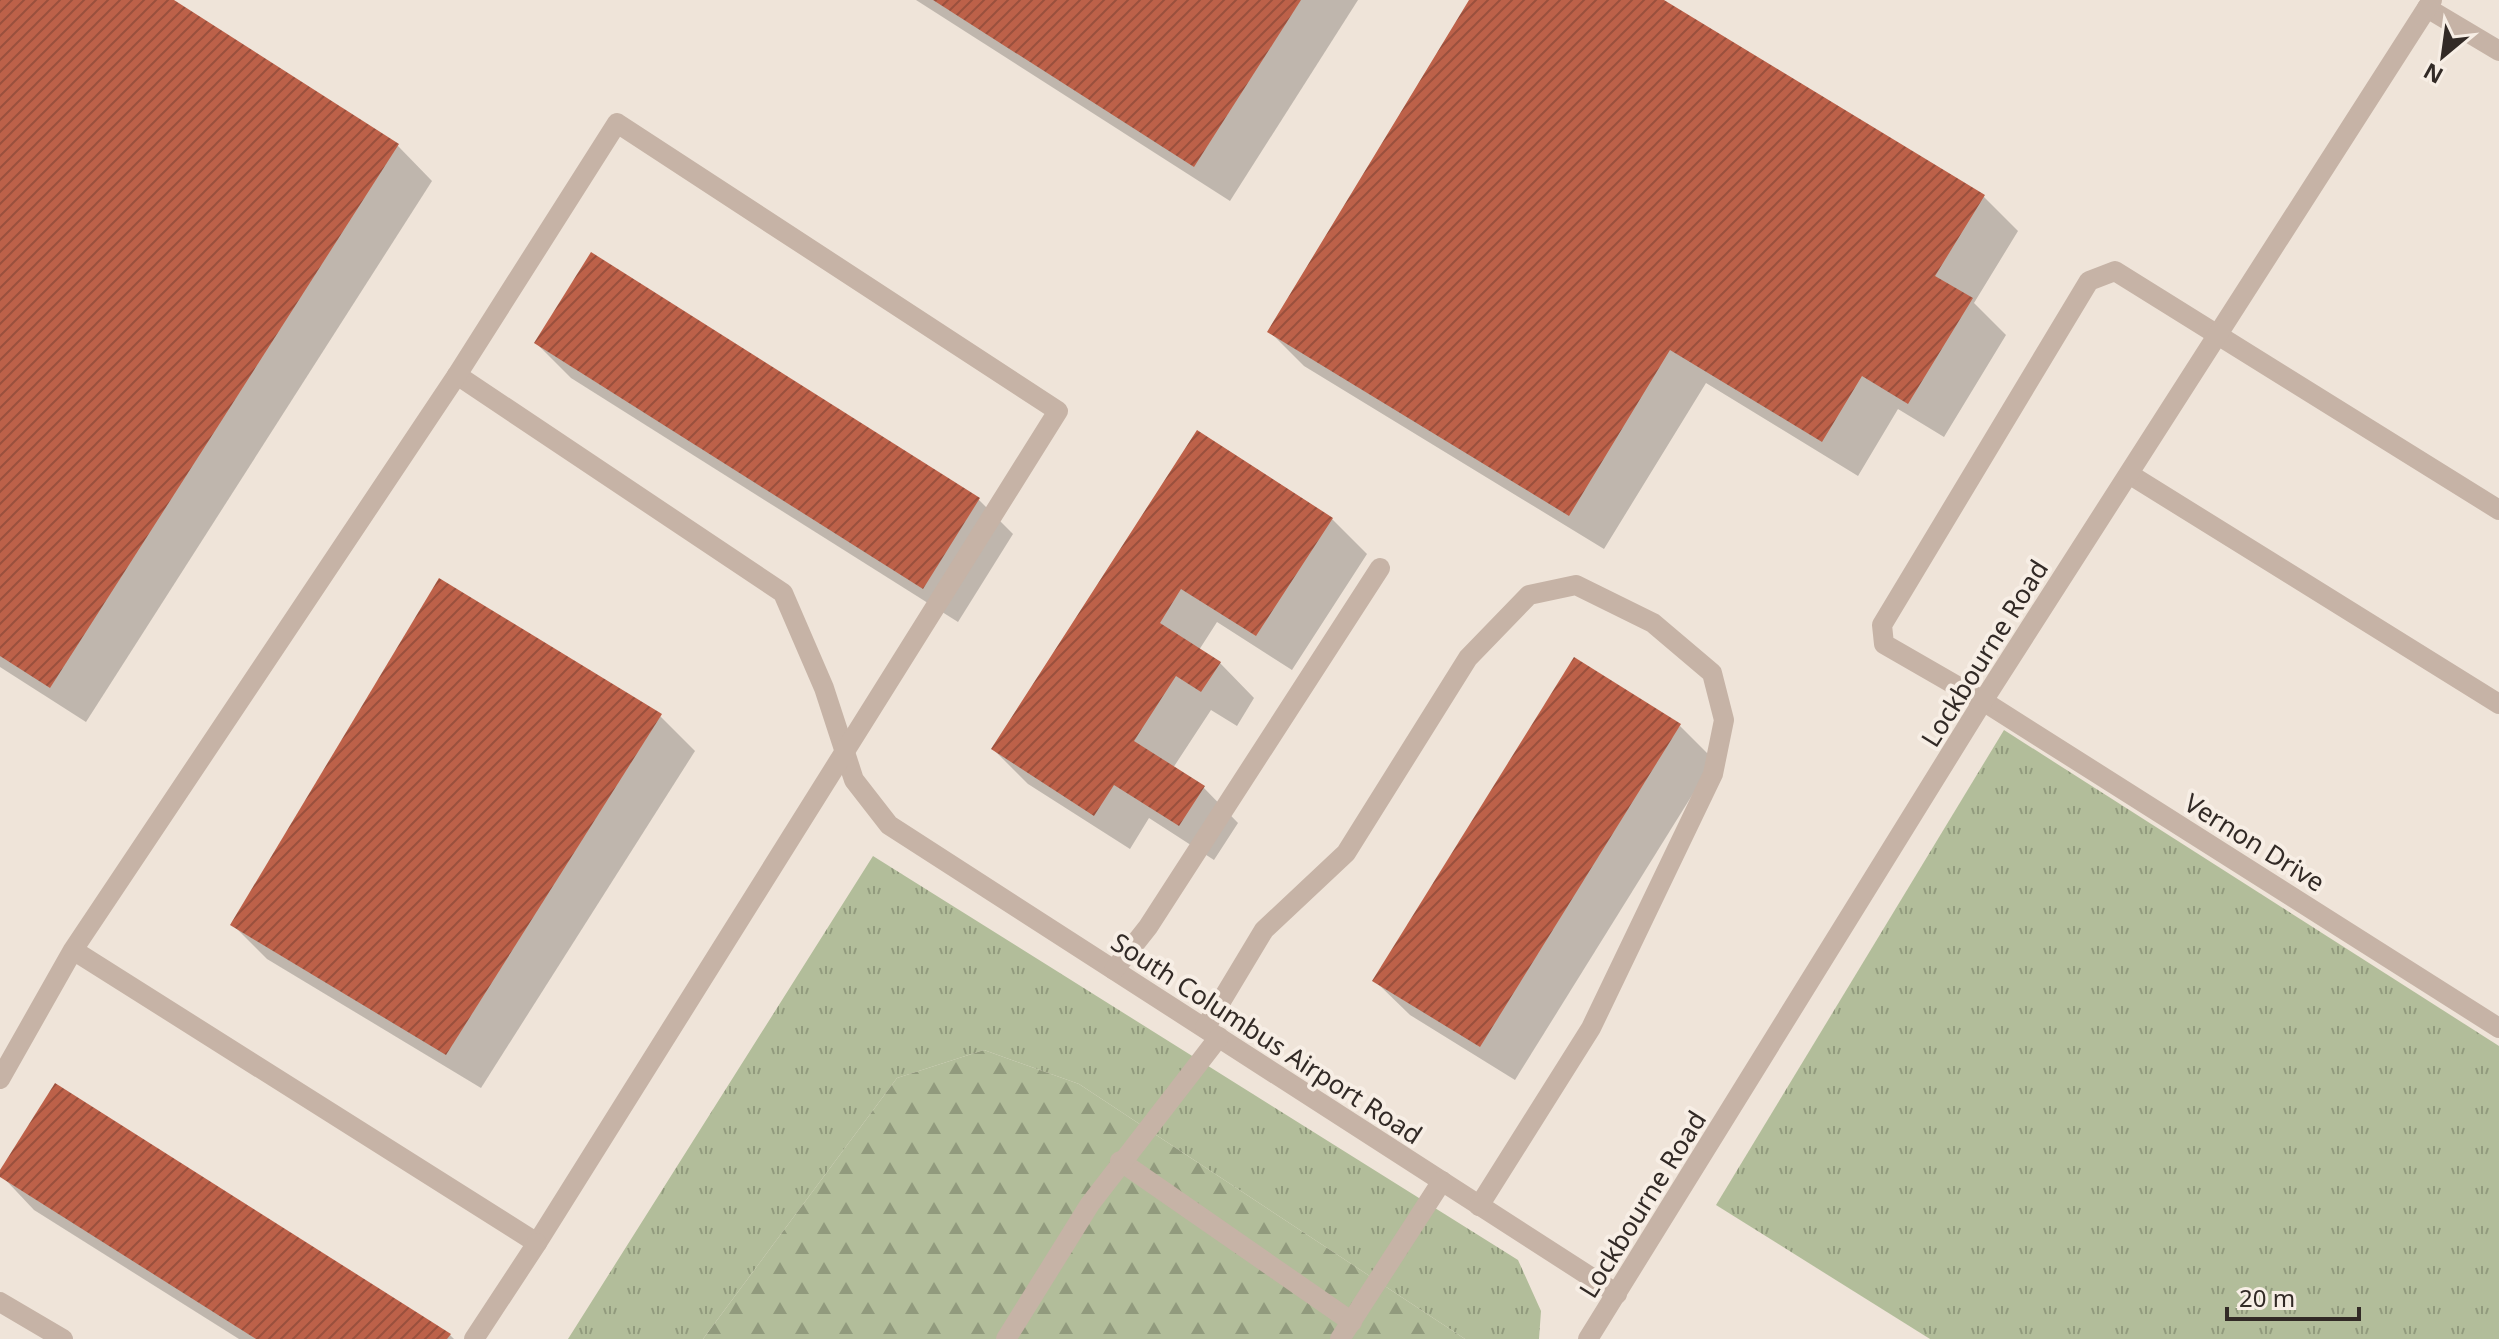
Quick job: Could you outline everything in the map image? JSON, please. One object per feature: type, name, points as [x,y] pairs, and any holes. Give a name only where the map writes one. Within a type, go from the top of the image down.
[{"type":"street","points":[[2429,4],[2499,51]]},
{"type":"street","name":"Lockbourne Road","points":[[1588,1339],[1983,701],[2429,4]]},
{"type":"street","points":[[0,1079],[73,950],[457,375],[617,123],[1058,411],[474,1339]]},
{"type":"street","name":"Vernon Drive","points":[[2218,335],[2115,271],[2089,281],[1882,625],[1884,644],[1983,701],[2499,1028]]},
{"type":"street","points":[[2218,335],[2499,510]]},
{"type":"street","name":"South Columbus Airport Road","points":[[457,375],[783,593],[824,688],[854,780],[889,825],[1617,1294]]},
{"type":"street","points":[[2129,474],[2499,704]]},
{"type":"street","points":[[1114,970],[1148,927],[1380,568]]},
{"type":"street","points":[[1006,1339],[1120,1161],[1212,1032],[1264,930],[1346,853],[1468,658],[1529,595],[1576,585],[1653,623],[1712,673],[1724,720],[1713,774],[1591,1028],[1479,1206]]},
{"type":"street","points":[[73,950],[537,1243]]},
{"type":"street","points":[[1120,1161],[1346,1330],[1442,1181]]},
{"type":"street","points":[[0,1302],[63,1339]]},
{"type":"green space","points":[[2004,730],[2499,1046],[2499,1339],[1930,1339],[1716,1205]]},
{"type":"green space","points":[[873,856],[1518,1260],[1541,1311],[1539,1339],[1465,1339],[1079,1084],[984,1050],[897,1078],[703,1339],[568,1339]]},
{"type":"green space","points":[[984,1050],[1079,1084],[1465,1339],[703,1339],[897,1078]]},
{"type":"building","points":[[0,0],[174,0],[399,144],[50,688],[0,656]]},
{"type":"building","points":[[933,0],[1301,0],[1194,167]]},
{"type":"building","points":[[1469,0],[1664,0],[1985,195],[1935,276],[1973,298],[1908,404],[1862,376],[1822,442],[1670,350],[1569,516],[1267,332]]},
{"type":"building","points":[[591,252],[980,498],[923,589],[534,343]]},
{"type":"building","points":[[1197,430],[1333,518],[1256,636],[1181,589],[1160,623],[1221,662],[1201,692],[1176,676],[1134,741],[1205,786],[1179,826],[1114,785],[1094,816],[991,749]]},
{"type":"building","points":[[439,578],[662,714],[446,1055],[230,925]]},
{"type":"building","points":[[1574,657],[1681,724],[1480,1047],[1372,981]]},
{"type":"building","points":[[55,1083],[451,1334],[447,1339],[256,1339],[0,1177],[0,1170]]}]
